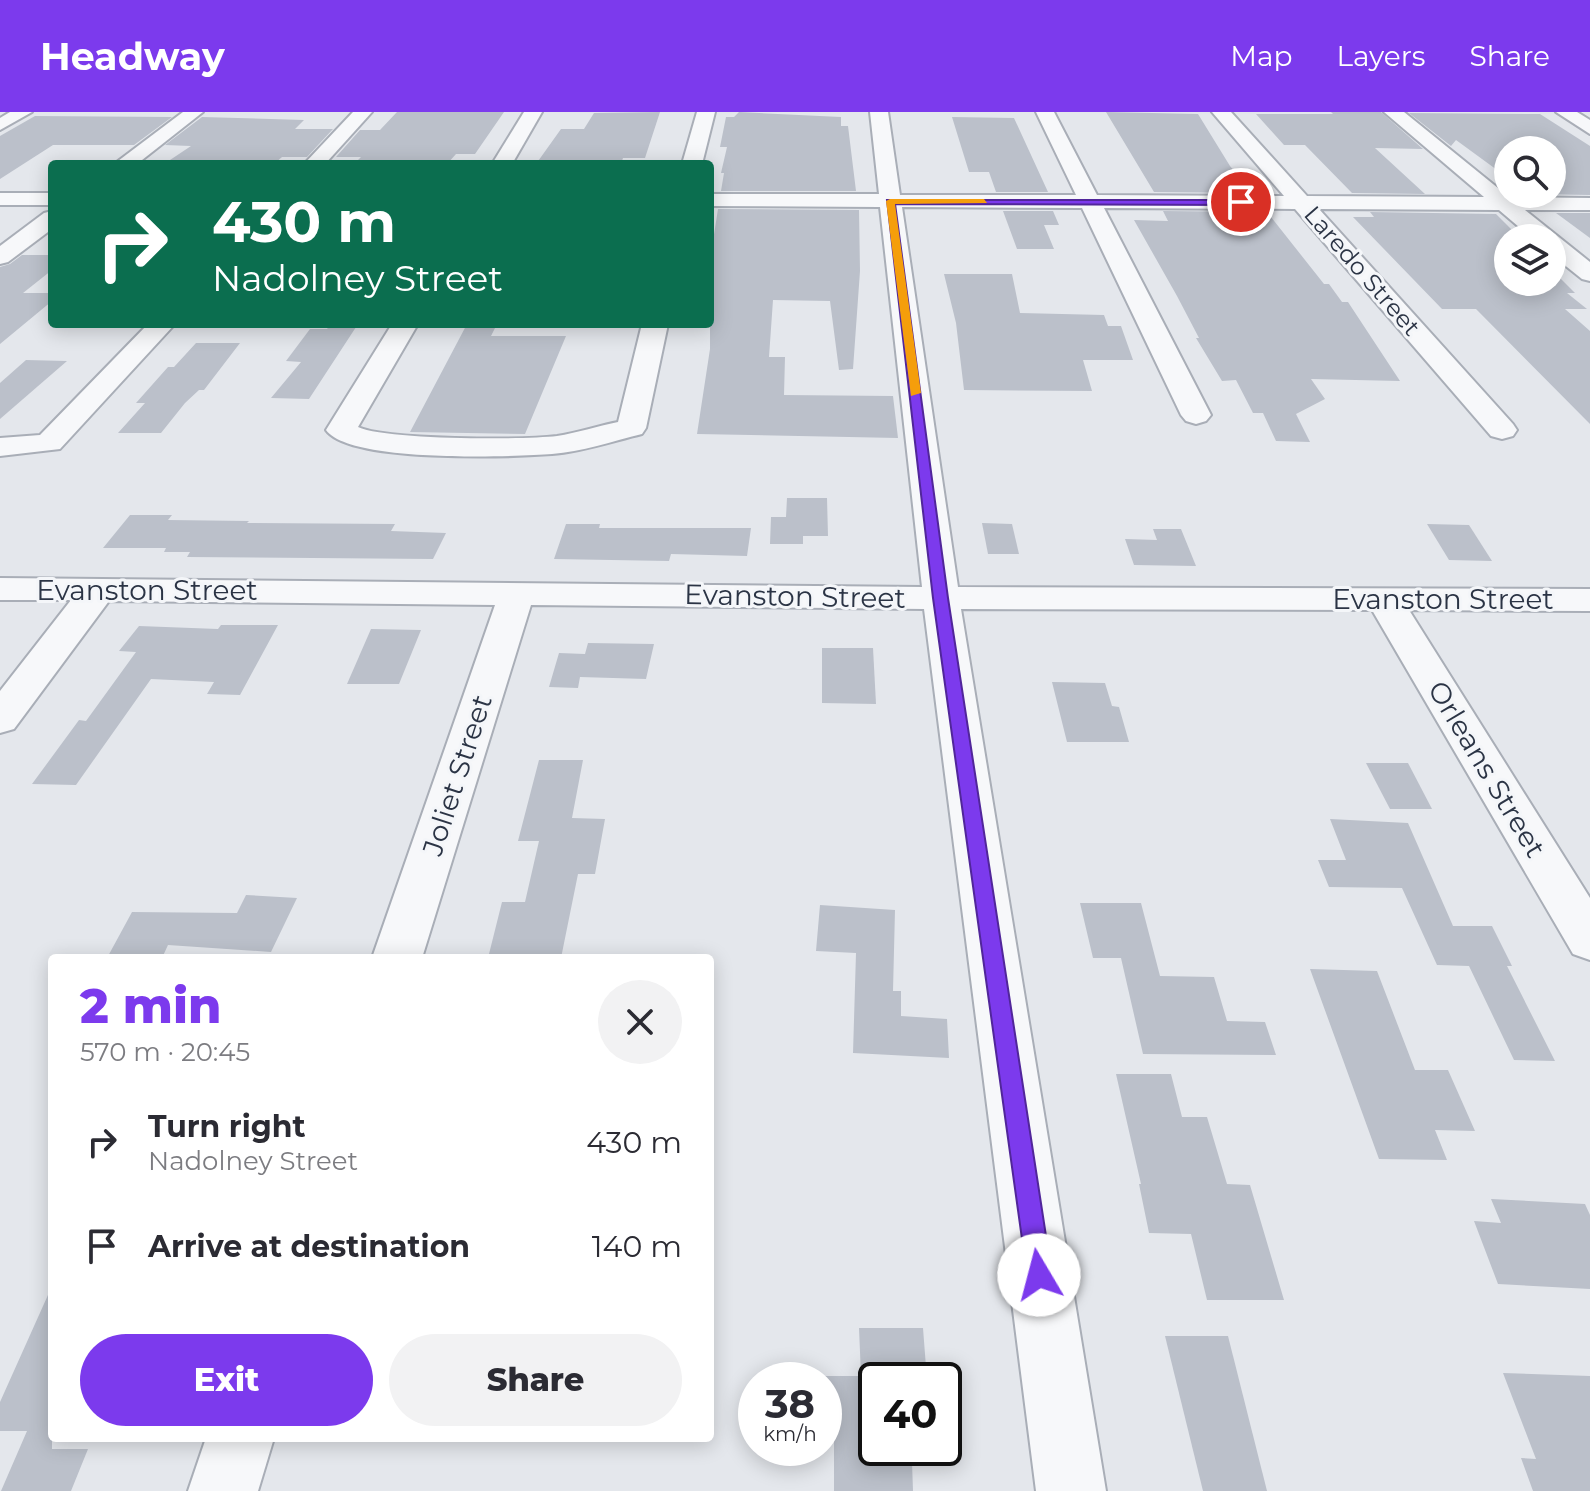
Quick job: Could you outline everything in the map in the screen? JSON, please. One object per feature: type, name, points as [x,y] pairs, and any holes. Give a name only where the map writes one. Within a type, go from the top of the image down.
[{"type":"street","points":[[0,125],[23,112]]},
{"type":"street","points":[[129,160],[194,112]]},
{"type":"street","points":[[318,160],[363,112]]},
{"type":"street","points":[[504,160],[533,112]]},
{"type":"street","points":[[693,160],[706,112]]},
{"type":"street","points":[[879,112],[941,598],[1071,1491]]},
{"type":"street","points":[[1045,112],[1196,415]]},
{"type":"street","name":"Laredo Street","points":[[1221,112],[1502,430]]},
{"type":"street","points":[[1393,112],[1494,196]]},
{"type":"street","points":[[1565,112],[1590,128]]},
{"type":"street","points":[[0,199],[48,199]]},
{"type":"street","points":[[714,200],[1494,203]]},
{"type":"street","points":[[1566,204],[1590,204]]},
{"type":"street","points":[[1509,208],[1529,224]]},
{"type":"street","points":[[0,257],[48,221]]},
{"type":"street","points":[[1566,254],[1590,274]]},
{"type":"street","points":[[0,447],[49,443],[158,328]]},
{"type":"street","points":[[403,328],[341,430],[361,440],[485,446],[555,445],[631,428],[654,328]]},
{"type":"street","name":"Evanston Street","points":[[0,589],[941,598],[1590,600]]},
{"type":"street","points":[[0,719],[99,589]]},
{"type":"street","name":"Joliet Street","points":[[398,954],[517,592]]},
{"type":"street","name":"Orleans Street","points":[[1383,598],[1590,940]]},
{"type":"street","points":[[223,1491],[239,1442]]},
{"type":"building","points":[[397,112],[504,112],[475,154],[456,154],[451,160],[358,160],[361,157],[336,157],[360,130],[380,130]]},
{"type":"building","points":[[660,112],[645,158],[539,160],[561,129],[584,129],[594,113]]},
{"type":"building","points":[[739,112],[841,117],[841,126],[848,126],[856,191],[721,191],[724,173],[721,173],[727,147],[720,147],[726,117],[734,117]]},
{"type":"building","points":[[1106,112],[1198,114],[1230,166],[1252,193],[1154,192]]},
{"type":"building","points":[[1331,112],[1381,112],[1423,149],[1375,148],[1425,194],[1352,193],[1305,145],[1284,145],[1256,114],[1333,114]]},
{"type":"building","points":[[1409,113],[1540,114],[1590,146],[1590,195],[1566,195],[1566,136],[1494,136],[1494,168],[1456,140],[1451,146]]},
{"type":"building","points":[[35,116],[172,117],[134,145],[53,145],[0,179],[0,136]]},
{"type":"building","points":[[202,117],[304,120],[295,129],[333,129],[307,157],[282,157],[279,160],[170,160],[191,146],[165,145]]},
{"type":"building","points":[[952,117],[1014,118],[1048,192],[996,192],[989,172],[969,172]]},
{"type":"building","points":[[718,209],[859,210],[860,271],[853,369],[839,370],[830,301],[773,300],[769,357],[785,357],[784,395],[893,396],[898,438],[697,434],[710,349],[710,328],[714,328],[714,234]]},
{"type":"building","points":[[1003,211],[1053,211],[1059,225],[1044,225],[1054,249],[1017,249]]},
{"type":"building","points":[[1163,211],[1267,212],[1324,284],[1329,284],[1342,302],[1348,302],[1400,381],[1311,379],[1325,399],[1296,414],[1310,442],[1276,441],[1263,413],[1253,413],[1236,380],[1222,381],[1134,220],[1168,221]]},
{"type":"building","points":[[1370,212],[1496,214],[1506,224],[1494,224],[1494,296],[1566,296],[1566,284],[1575,293],[1567,293],[1587,309],[1565,309],[1590,331],[1590,424],[1476,309],[1442,309],[1353,217],[1374,217]]},
{"type":"building","points":[[1556,213],[1590,213],[1590,238]]},
{"type":"building","points":[[22,255],[48,255],[48,273],[23,293],[48,293],[48,304],[0,344],[0,267]]},
{"type":"building","points":[[944,274],[1012,274],[1020,313],[1104,315],[1108,326],[1121,326],[1133,360],[1083,360],[1092,391],[964,390],[956,323]]},
{"type":"building","points":[[355,328],[309,399],[271,398],[301,362],[286,361],[310,329]]},
{"type":"building","points":[[465,328],[495,328],[491,336],[566,336],[525,434],[410,432]]},
{"type":"building","points":[[196,343],[240,343],[204,390],[199,390],[185,403],[161,433],[118,433],[145,403],[136,403],[168,367],[174,367]]},
{"type":"building","points":[[26,360],[67,361],[0,419],[0,383]]},
{"type":"building","points":[[787,498],[827,498],[828,536],[803,536],[803,544],[770,544],[771,517],[786,517]]},
{"type":"building","points":[[130,515],[172,515],[168,520],[249,521],[247,523],[395,524],[391,531],[446,533],[433,559],[187,557],[190,552],[164,552],[166,548],[103,548]]},
{"type":"building","points":[[982,523],[1012,524],[1019,554],[988,554]]},
{"type":"building","points":[[566,524],[600,524],[599,528],[751,528],[747,556],[671,554],[669,561],[554,559]]},
{"type":"building","points":[[1427,524],[1469,525],[1492,561],[1449,560]]},
{"type":"building","points":[[1153,529],[1181,529],[1196,566],[1134,565],[1125,539],[1157,540]]},
{"type":"building","points":[[221,625],[278,625],[240,695],[207,694],[214,682],[151,679],[76,785],[32,784],[79,720],[86,721],[136,652],[119,651],[139,626],[218,629]]},
{"type":"building","points":[[371,629],[421,630],[399,684],[347,684]]},
{"type":"building","points":[[588,643],[654,644],[646,679],[580,677],[578,688],[549,687],[559,653],[585,654]]},
{"type":"building","points":[[822,648],[873,648],[876,704],[822,703]]},
{"type":"building","points":[[1052,682],[1105,683],[1112,706],[1119,707],[1129,742],[1067,742]]},
{"type":"building","points":[[539,760],[583,760],[572,818],[605,819],[595,874],[578,874],[562,954],[489,954],[502,902],[525,902],[539,841],[518,841]]},
{"type":"building","points":[[1366,763],[1408,763],[1432,809],[1390,809]]},
{"type":"building","points":[[1330,819],[1408,823],[1453,926],[1492,926],[1512,966],[1507,966],[1555,1061],[1514,1060],[1469,966],[1437,965],[1402,888],[1329,887],[1318,860],[1346,860]]},
{"type":"building","points":[[246,895],[297,898],[271,952],[168,945],[164,954],[109,954],[132,912],[237,913]]},
{"type":"building","points":[[1080,903],[1141,903],[1160,976],[1214,977],[1227,1021],[1265,1022],[1276,1055],[1143,1054],[1121,958],[1093,958]]},
{"type":"building","points":[[820,905],[895,910],[893,991],[901,991],[901,1016],[947,1019],[949,1058],[853,1053],[856,953],[816,951]]},
{"type":"building","points":[[1310,969],[1377,971],[1415,1070],[1448,1070],[1475,1131],[1435,1130],[1447,1160],[1379,1159]]},
{"type":"building","points":[[1116,1074],[1171,1074],[1182,1117],[1207,1117],[1227,1184],[1250,1185],[1284,1300],[1207,1300],[1191,1234],[1149,1233]]},
{"type":"building","points":[[1491,1199],[1585,1204],[1590,1215],[1590,1289],[1498,1284],[1474,1221],[1501,1223]]},
{"type":"building","points":[[48,1295],[48,1442],[52,1442],[52,1449],[88,1449],[71,1491],[1,1491],[27,1431],[0,1431],[0,1402]]},
{"type":"building","points":[[859,1328],[923,1328],[926,1362],[860,1362]]},
{"type":"building","points":[[1165,1336],[1228,1336],[1267,1491],[1203,1491]]},
{"type":"building","points":[[1503,1373],[1590,1376],[1590,1491],[1533,1491],[1521,1458],[1536,1459]]},
{"type":"building","points":[[842,1376],[858,1376],[858,1466],[912,1466],[913,1491],[834,1491],[834,1466],[842,1466]]},
{"type":"slow traffic","points":[[915,393],[890,201],[984,202]]},
{"type":"route","points":[[1039,1275],[941,598],[890,201],[1241,202]]}]
